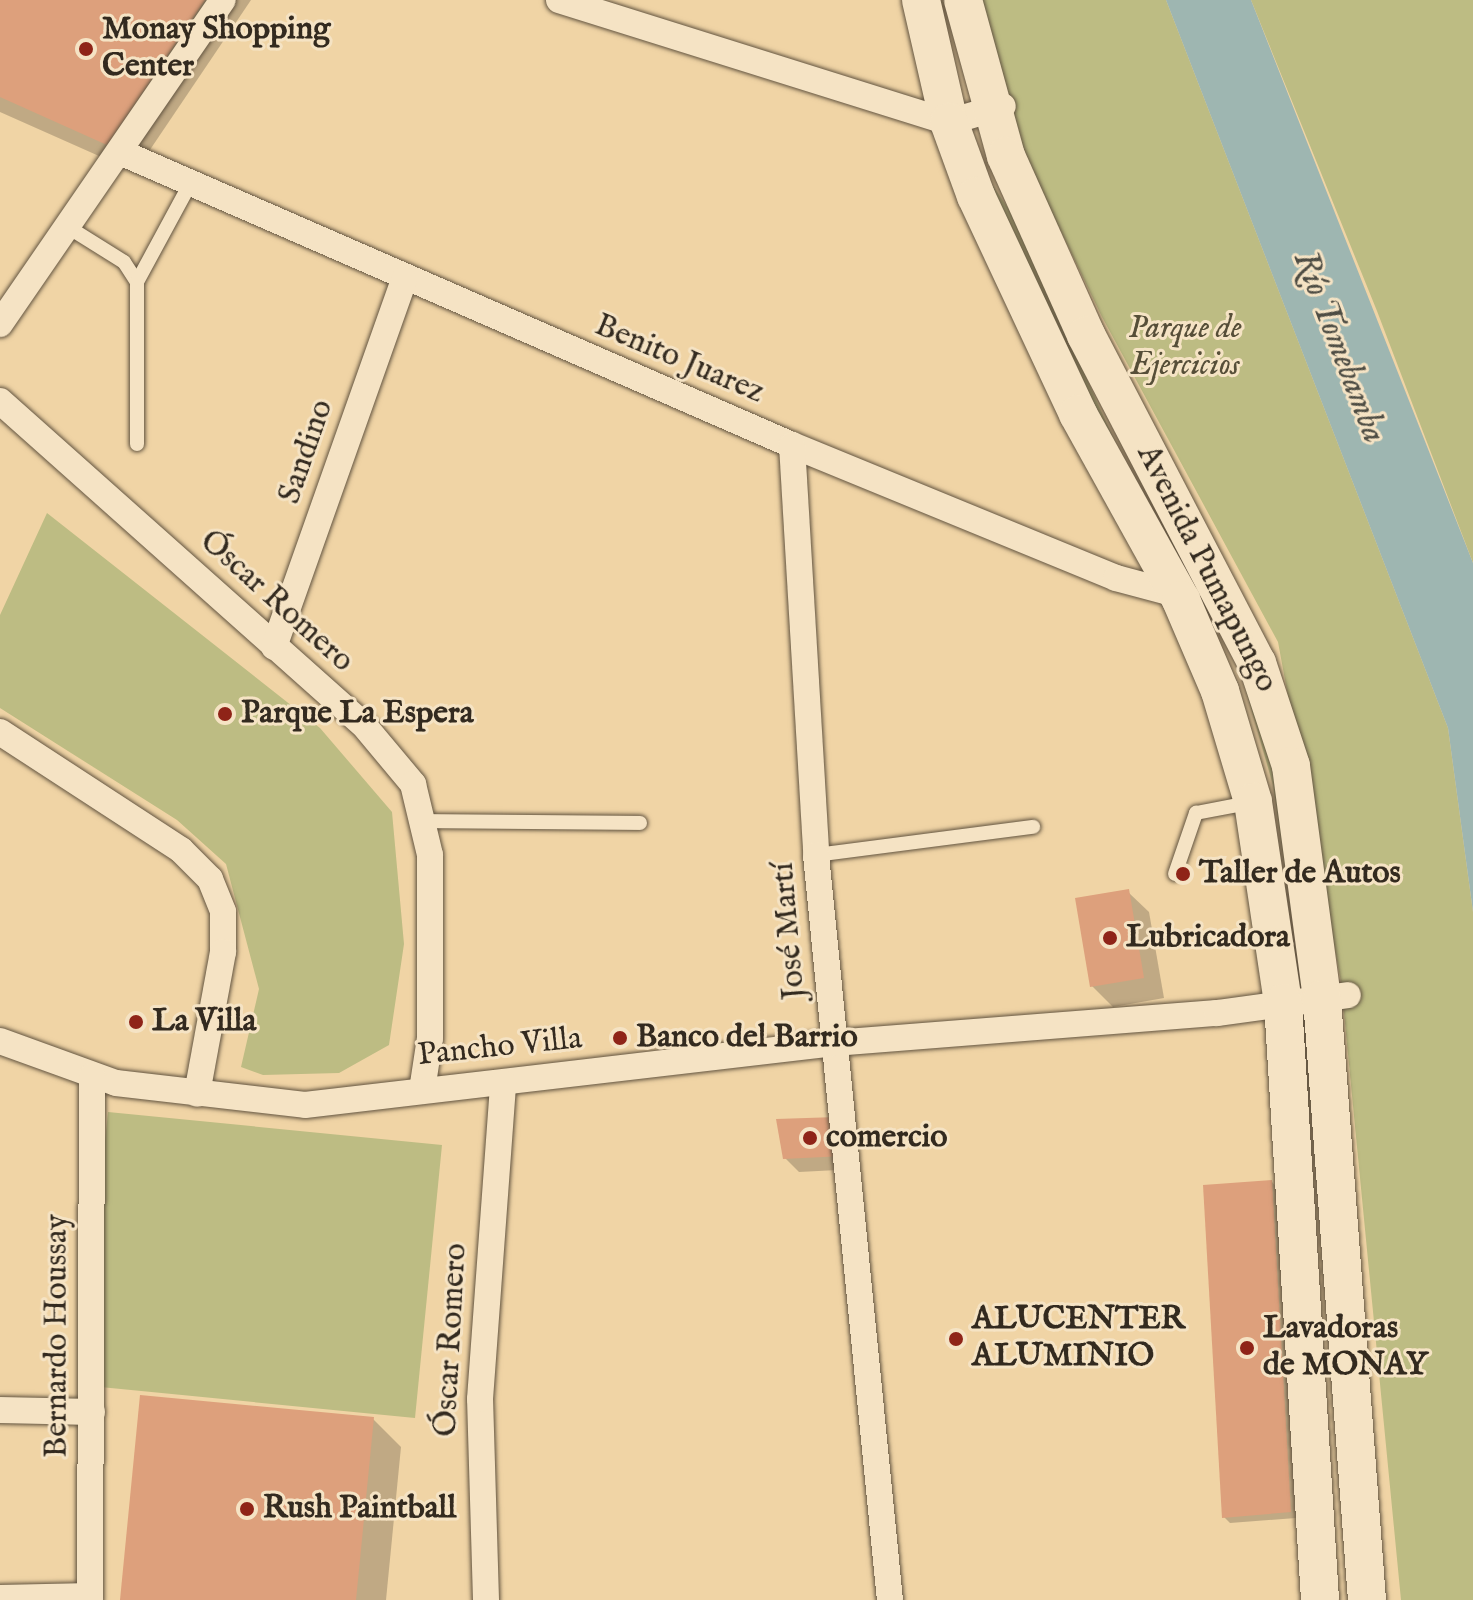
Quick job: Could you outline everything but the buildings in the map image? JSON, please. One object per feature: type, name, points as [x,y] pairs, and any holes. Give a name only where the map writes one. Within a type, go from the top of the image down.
[{"type":"main road","name":"Avenida Pumapungo","points":[[921,0],[949,122],[1078,414],[1181,600],[1220,691],[1253,802],[1283,1003],[1320,1600]]},
{"type":"main road","name":"Avenida Pumapungo","points":[[963,0],[996,108],[1086,335],[1257,663],[1291,766],[1335,997],[1367,1600]]},
{"type":"street","points":[[0,324],[223,0]]},
{"type":"street","points":[[559,0],[949,122],[996,108]]},
{"type":"street","name":"Benito Juarez","points":[[120,152],[404,280],[792,445],[1181,600]]},
{"type":"street","name":"Sandino","points":[[274,647],[404,280]]},
{"type":"street","name":"Óscar Romero","points":[[0,401],[362,723],[413,784],[430,855],[430,1038],[422,1090]]},
{"type":"street","name":"José Martí","points":[[792,445],[816,855],[890,1600]]},
{"type":"street","points":[[1181,600],[1215,582]]},
{"type":"street","points":[[0,732],[181,850],[210,879],[223,912],[223,952],[197,1094]]},
{"type":"street","name":"Pancho Villa","points":[[0,1041],[92,1076],[197,1094],[305,1105],[834,1043],[1335,997]]},
{"type":"street","name":"Bernardo Houssay","points":[[0,1598],[90,1598],[92,1076]]},
{"type":"street","name":"Óscar Romero","points":[[486,1600],[480,1399],[503,1083]]},
{"type":"street","points":[[0,1410],[92,1412]]},
{"type":"lane","points":[[137,444],[137,282],[190,184]]},
{"type":"lane","points":[[68,227],[124,262],[137,282]]},
{"type":"lane","points":[[1175,874],[1196,813],[1253,802]]},
{"type":"lane","points":[[422,821],[640,823]]},
{"type":"lane","points":[[816,855],[1033,827]]},
{"type":"green space","name":"Parque de Ejercicios","points":[[979,0],[1166,0],[1448,728],[1473,912],[1473,1600],[1401,1600],[1341,982],[1278,642],[1102,317],[1017,140]]},
{"type":"green space","points":[[1251,0],[1473,0],[1473,563],[1377,311]]},
{"type":"green space","points":[[987,177],[1014,217],[1129,473],[1121,467]]},
{"type":"green space","name":"Parque La Espera","points":[[47,513],[320,728],[392,812],[404,944],[389,1045],[339,1073],[263,1075],[241,1067],[259,989],[226,864],[177,820],[0,708],[0,615]]},
{"type":"green space","points":[[1244,684],[1252,686],[1282,784],[1298,958],[1273,785]]},
{"type":"green space","points":[[108,1112],[442,1145],[415,1418],[80,1385]]},
{"type":"water","name":"Río Tomebamba","points":[[1166,0],[1251,0],[1473,563],[1473,912],[1448,728]]},
{"type":"place","name":"Monay Shopping Center","points":[[86,49]]},
{"type":"place","name":"Parque La Espera","points":[[225,714]]},
{"type":"place","name":"Taller de Autos","points":[[1183,874]]},
{"type":"place","name":"Lubricadora","points":[[1110,938]]},
{"type":"place","name":"La Villa","points":[[136,1022]]},
{"type":"place","name":"Banco del Barrio","points":[[620,1038]]},
{"type":"place","name":"comercio","points":[[810,1138]]},
{"type":"place","name":"ALUCENTER ALUMINIO","points":[[956,1339]]},
{"type":"place","name":"Lavadoras de MONAY","points":[[1247,1348]]},
{"type":"place","name":"Rush Paintball","points":[[247,1509]]}]
